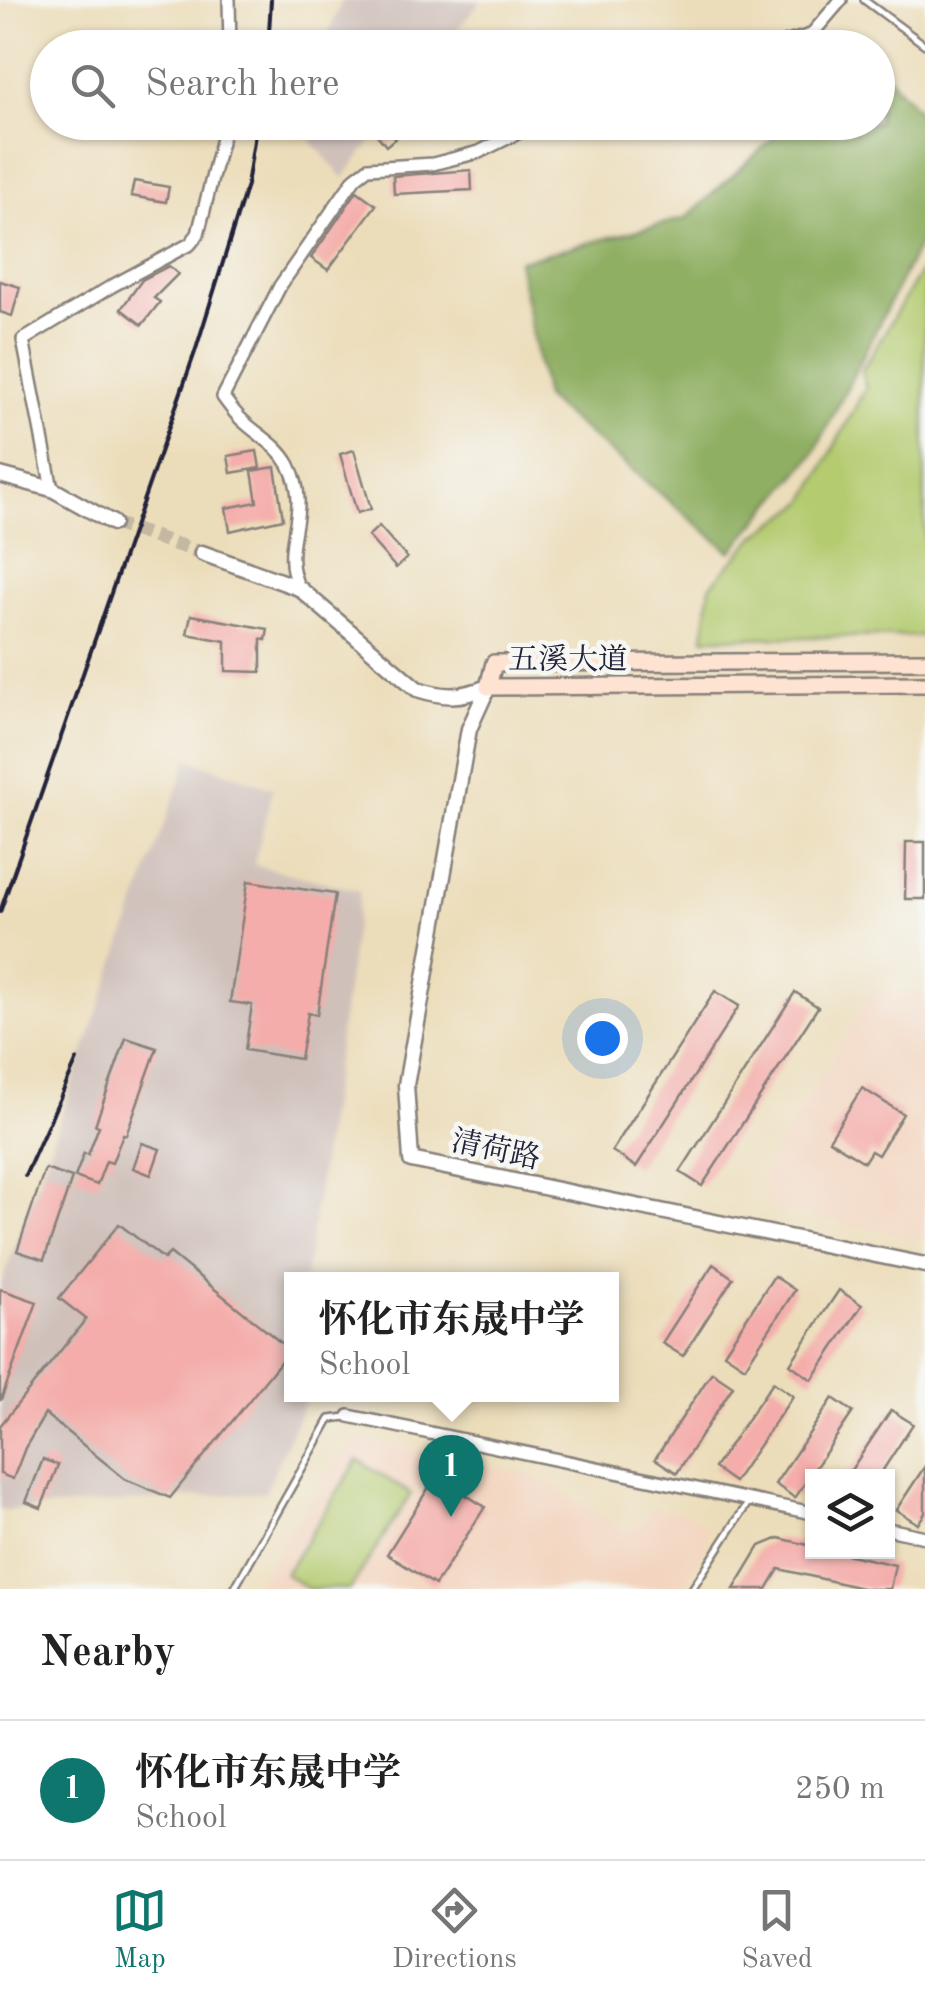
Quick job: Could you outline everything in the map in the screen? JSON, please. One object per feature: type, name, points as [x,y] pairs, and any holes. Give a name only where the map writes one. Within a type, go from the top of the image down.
[{"type":"main road","name":"五溪大道","points":[[925,662],[494,663],[488,688],[925,684]]},
{"type":"street","points":[[229,0],[230,30]]},
{"type":"street","points":[[815,30],[840,0]]},
{"type":"street","points":[[52,489],[24,340],[190,244],[198,234],[222,140]]},
{"type":"street","points":[[299,588],[290,570],[300,515],[297,488],[288,464],[274,445],[242,421],[222,396],[280,286],[355,178],[368,168],[433,164],[479,152],[503,140]]},
{"type":"street","points":[[2,476],[52,489],[113,524]]},
{"type":"street","points":[[202,553],[299,588],[417,688],[463,697],[488,688]]},
{"type":"street","name":"清荷路","points":[[488,688],[469,729],[406,1085],[411,1160],[925,1265]]},
{"type":"street","points":[[349,1416],[805,1512]]},
{"type":"street","points":[[895,1531],[925,1537]]},
{"type":"lane","points":[[864,0],[925,45]]},
{"type":"lane","points":[[234,1589],[330,1419],[349,1416]]},
{"type":"lane","points":[[692,1589],[750,1500]]},
{"type":"shaded area","points":[[342,0],[481,0],[457,30],[330,30]]},
{"type":"shaded area","points":[[311,140],[373,140],[343,178]]},
{"type":"shaded area","points":[[188,759],[273,788],[254,865],[360,891],[306,1272],[284,1272],[284,1402],[305,1402],[265,1492],[0,1511],[0,1287]]},
{"type":"shaded area","points":[[878,989],[925,994],[925,1240],[772,1208],[764,1194],[762,1179],[768,1164],[872,992]]},
{"type":"shaded area","points":[[368,1440],[536,1476],[630,1533],[653,1507],[691,1514],[706,1527],[707,1547],[680,1589],[252,1589],[343,1450],[354,1441]]},
{"type":"green space","points":[[895,85],[925,118],[925,232],[813,455],[731,552],[545,398],[518,261],[686,218],[771,140],[895,140]]},
{"type":"green space","points":[[925,264],[925,636],[704,638],[710,586],[758,534],[805,502],[866,387],[861,372]]},
{"type":"green space","points":[[358,1460],[411,1494],[350,1589],[308,1589],[285,1574]]},
{"type":"building","points":[[471,170],[472,190],[394,194],[393,176]]},
{"type":"building","points":[[134,181],[169,187],[166,202],[131,196]]},
{"type":"building","points":[[357,191],[376,205],[328,270],[311,258]]},
{"type":"building","points":[[169,266],[178,274],[154,298],[160,302],[142,325],[121,309],[142,280]]},
{"type":"building","points":[[0,281],[20,287],[12,316],[0,312]]},
{"type":"building","points":[[354,450],[371,509],[357,513],[340,454]]},
{"type":"building","points":[[257,451],[260,468],[231,473],[228,456]]},
{"type":"building","points":[[275,467],[283,519],[230,531],[226,508],[257,502],[252,471]]},
{"type":"building","points":[[379,526],[407,558],[396,568],[368,536]]},
{"type":"building","points":[[191,615],[268,629],[266,640],[261,639],[261,672],[226,671],[226,641],[187,634]]},
{"type":"building","points":[[906,842],[925,842],[925,899],[905,899]]},
{"type":"building","points":[[248,881],[335,894],[317,1015],[308,1013],[300,1059],[245,1050],[252,1005],[230,1002]]},
{"type":"building","points":[[715,991],[739,1006],[636,1167],[612,1151]]},
{"type":"building","points":[[795,992],[818,1007],[702,1186],[680,1172]]},
{"type":"building","points":[[126,1038],[157,1048],[126,1135],[123,1134],[112,1163],[106,1161],[97,1185],[75,1177],[99,1126],[95,1125]]},
{"type":"building","points":[[862,1088],[903,1114],[878,1155],[871,1151],[864,1162],[829,1140]]},
{"type":"building","points":[[142,1143],[160,1149],[151,1175],[133,1168]]},
{"type":"building","points":[[45,1169],[72,1178],[44,1260],[17,1251]]},
{"type":"building","points":[[119,1224],[164,1259],[170,1253],[284,1345],[284,1357],[170,1498],[125,1479],[45,1414],[13,1479],[0,1474],[0,1426],[86,1319],[59,1298]]},
{"type":"building","points":[[713,1264],[733,1278],[683,1356],[662,1343]]},
{"type":"building","points":[[774,1276],[795,1290],[745,1367],[724,1353]]},
{"type":"building","points":[[0,1289],[37,1302],[1,1400],[0,1400]]},
{"type":"building","points":[[839,1290],[862,1305],[812,1380],[790,1364]]},
{"type":"building","points":[[712,1372],[733,1386],[677,1473],[655,1459]]},
{"type":"building","points":[[773,1382],[793,1396],[734,1482],[714,1468]]},
{"type":"building","points":[[833,1398],[853,1412],[815,1469],[805,1469],[805,1483],[795,1498],[775,1484]]},
{"type":"building","points":[[891,1410],[913,1424],[884,1469],[852,1469]]},
{"type":"building","points":[[43,1459],[58,1465],[41,1508],[26,1502]]},
{"type":"building","points":[[925,1466],[925,1513],[918,1524],[896,1510]]},
{"type":"building","points":[[436,1476],[485,1507],[435,1585],[387,1554]]},
{"type":"building","points":[[779,1538],[805,1544],[805,1559],[868,1559],[895,1565],[890,1589],[866,1589],[779,1569],[767,1589],[734,1589],[760,1546]]},
{"type":"tunnel","points":[[113,523],[202,553]]},
{"type":"railway","points":[[269,30],[271,0]]},
{"type":"railway","points":[[0,912],[196,349],[247,185],[254,140]]},
{"type":"railway","points":[[25,1176],[77,1060]]},
{"type":"place","name":"怀化市东晟中学","points":[[451,1517]]}]
